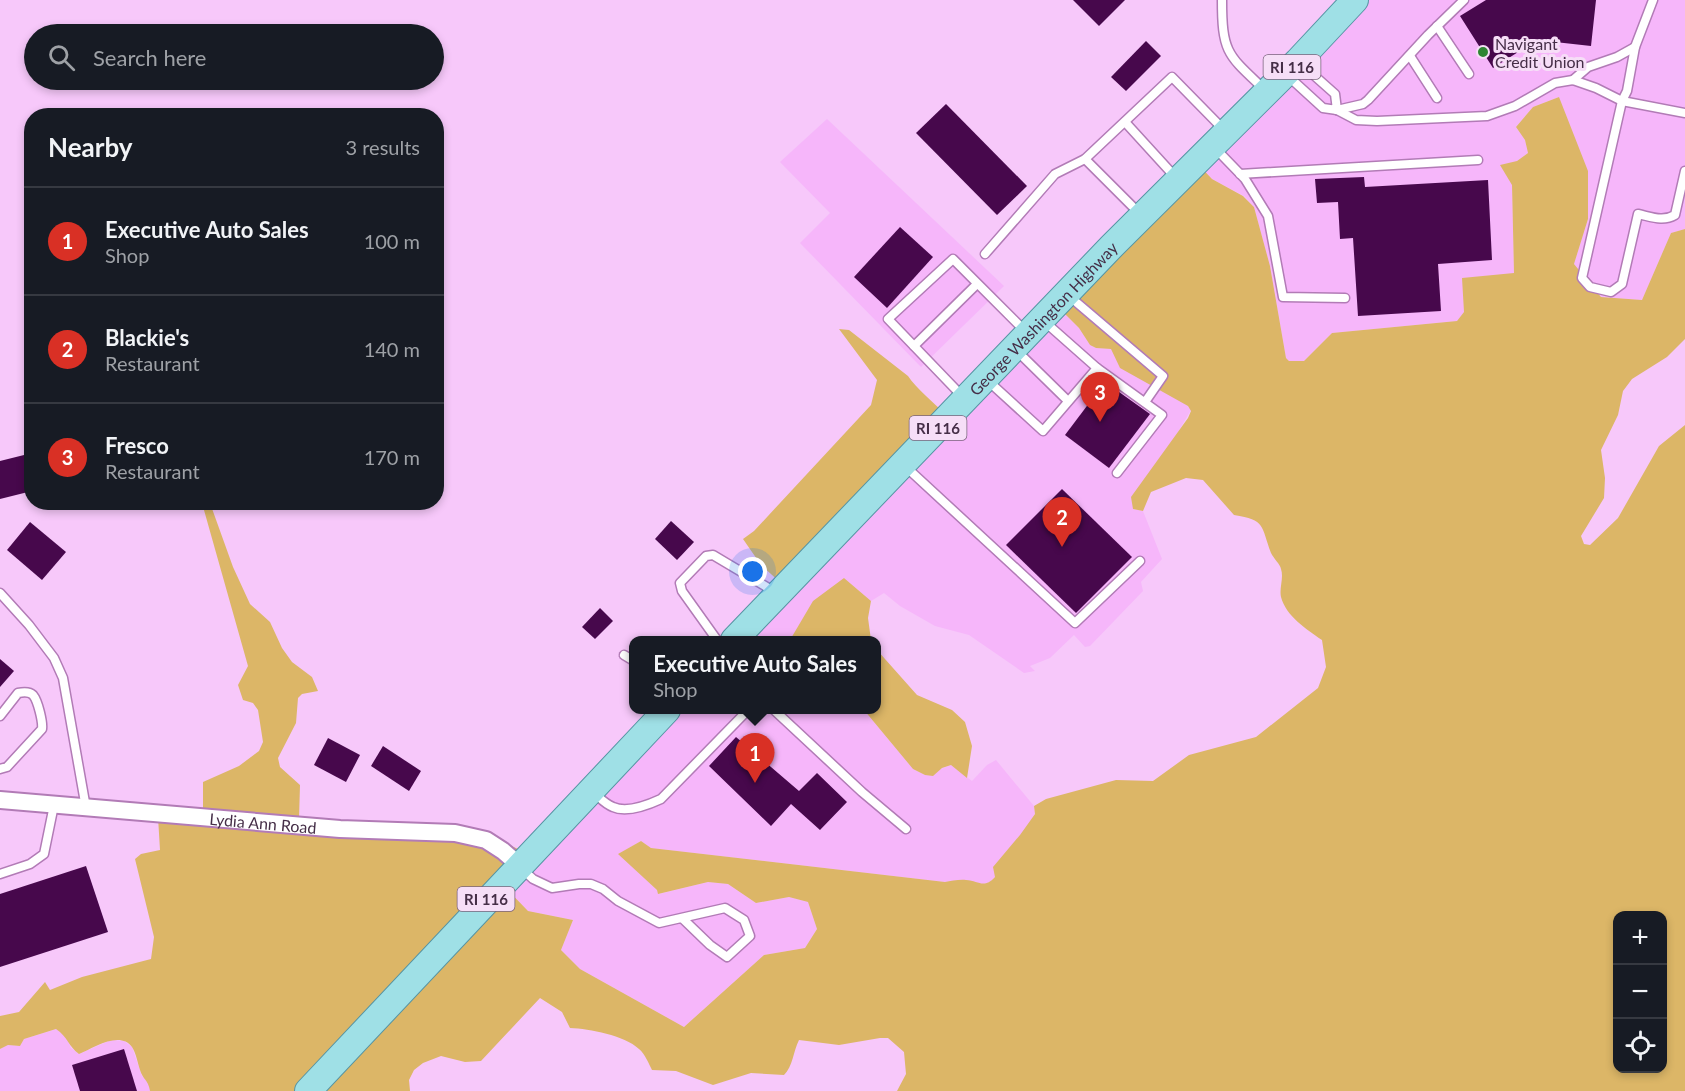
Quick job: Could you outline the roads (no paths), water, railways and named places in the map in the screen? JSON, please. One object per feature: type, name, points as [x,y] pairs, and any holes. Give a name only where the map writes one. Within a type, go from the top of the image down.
[{"type":"main road","name":"George Washington Highway","points":[[738,636],[1067,294],[1355,0]]},
{"type":"main road","name":"RI 116","points":[[308,1091],[663,714]]},
{"type":"street","name":"Lydia Ann Road","points":[[0,800],[340,829],[455,833],[486,840],[519,865]]},
{"type":"lane","points":[[1222,0],[1222,28],[1229,55],[1335,94],[1337,110]]},
{"type":"lane","points":[[1337,110],[1363,104],[1464,0]]},
{"type":"lane","points":[[1653,0],[1635,47],[1627,91],[1622,101],[1582,278],[1590,287],[1611,292],[1622,284],[1638,214],[1661,219],[1668,219],[1675,215],[1685,171]]},
{"type":"lane","points":[[1437,26],[1469,74]]},
{"type":"lane","points":[[1573,80],[1588,67],[1617,57],[1635,47]]},
{"type":"lane","points":[[1410,56],[1437,98]]},
{"type":"lane","points":[[1284,75],[1323,108],[1337,110],[1356,120],[1487,116],[1515,106],[1555,82],[1573,80],[1622,101],[1685,113]]},
{"type":"lane","points":[[985,254],[1055,174],[1085,159],[1172,77],[1219,139],[1268,216],[1283,297],[1345,298]]},
{"type":"lane","points":[[1125,122],[1178,180]]},
{"type":"lane","points":[[1085,159],[1143,216]]},
{"type":"lane","points":[[1240,174],[1478,160]]},
{"type":"lane","points":[[966,400],[888,320],[953,259],[1028,335],[1068,401]]},
{"type":"lane","points":[[914,346],[977,284]]},
{"type":"lane","points":[[1067,294],[1163,376],[1144,402]]},
{"type":"lane","points":[[1028,335],[1096,368],[1162,415],[1118,473]]},
{"type":"lane","points":[[986,379],[1043,431],[1096,368]]},
{"type":"lane","points":[[903,465],[1076,623],[1140,561]]},
{"type":"lane","points":[[714,636],[682,591],[680,583],[706,556],[713,555],[779,594]]},
{"type":"lane","points":[[0,593],[54,658],[63,678],[86,808]]},
{"type":"lane","points":[[624,655],[629,658]]},
{"type":"lane","points":[[0,716],[18,693],[29,692],[33,695],[43,722],[42,729],[7,767],[0,770]]},
{"type":"lane","points":[[590,790],[610,807],[619,809],[647,806],[661,800],[744,714]]},
{"type":"lane","points":[[778,714],[862,792],[906,829]]},
{"type":"lane","points":[[0,874],[30,864],[44,854],[54,805]]},
{"type":"lane","points":[[519,865],[533,879],[552,888],[591,884],[659,923],[725,908],[744,920],[750,936],[727,957],[710,945],[682,918]]},
{"type":"place","name":"Navigant Credit Union","points":[[1483,52]]},
{"type":"place","name":"Fresco","points":[[1100,422]]},
{"type":"place","name":"Blackie's","points":[[1062,547]]},
{"type":"place","name":"Executive Auto Sales","points":[[755,783]]}]
